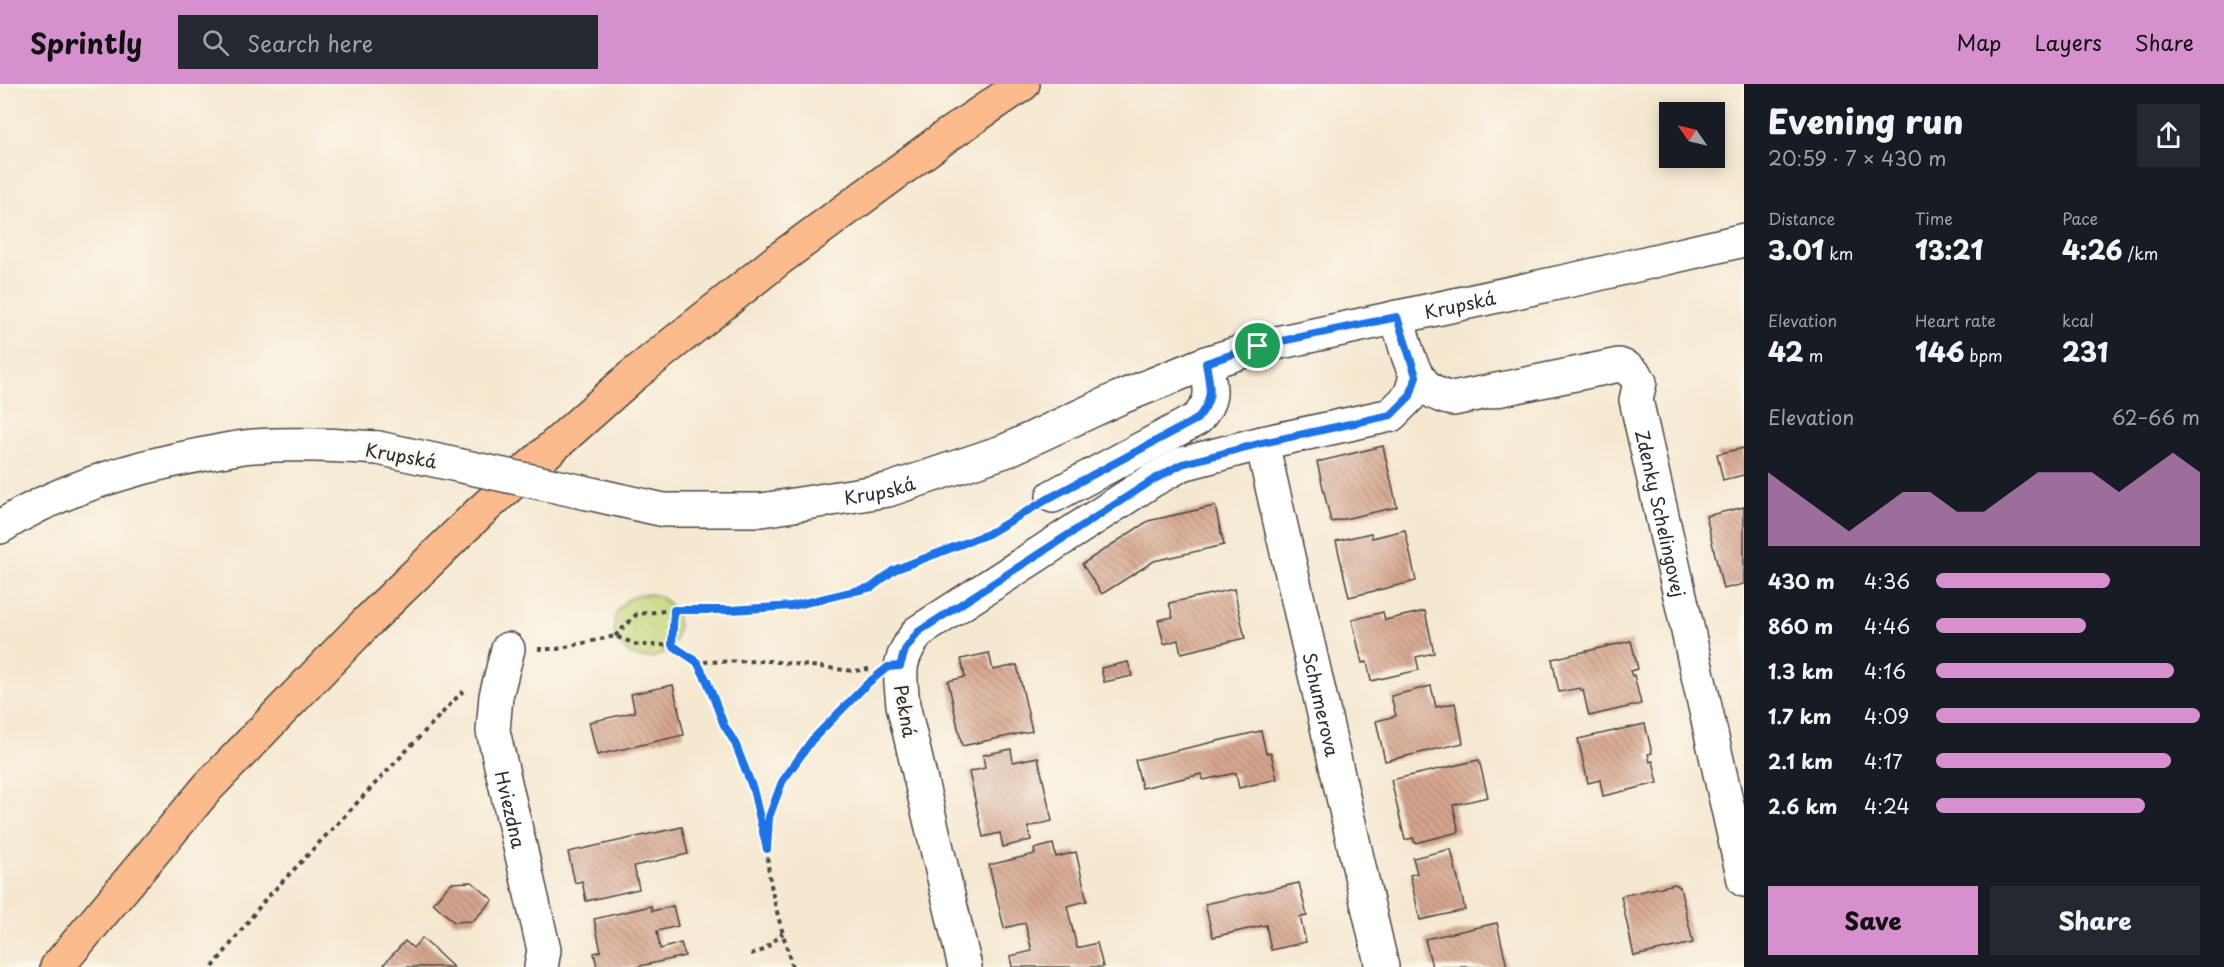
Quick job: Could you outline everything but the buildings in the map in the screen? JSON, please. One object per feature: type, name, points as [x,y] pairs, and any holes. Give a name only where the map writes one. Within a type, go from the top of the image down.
[{"type":"main road","points":[[57,967],[208,787],[368,621],[480,512],[631,376],[779,259],[945,137],[1023,84]]},
{"type":"street","name":"Krupská","points":[[0,527],[16,516],[101,480],[154,464],[252,446],[311,444],[378,448],[664,510],[762,510],[888,490],[1005,451],[1119,398],[1206,363],[1258,346],[1581,278],[1744,240]]},
{"type":"street","points":[[1397,317],[1416,376]]},
{"type":"street","points":[[1053,496],[1197,419],[1207,408],[1211,395],[1206,363]]},
{"type":"street","name":"Zdenky Schelingovej","points":[[1416,376],[1440,397],[1453,399],[1619,365],[1630,369],[1641,382],[1636,400],[1744,880]]},
{"type":"street","name":"Pekná","points":[[965,967],[894,666],[918,632],[1153,480],[1182,464],[1262,443],[1391,415],[1410,396],[1416,376]]},
{"type":"street","name":"Schumerova","points":[[1262,443],[1383,967]]},
{"type":"street","name":"Hviezdna","points":[[508,649],[496,696],[493,731],[544,950],[542,967]]},
{"type":"path","points":[[557,650],[615,636],[637,614],[674,610],[731,610],[792,606],[872,587],[894,570],[988,534],[1053,496]]},
{"type":"path","points":[[672,645],[674,610]]},
{"type":"path","points":[[615,636],[638,645],[672,645],[697,662],[724,725],[744,764],[760,814],[770,876],[792,967]]},
{"type":"path","points":[[697,662],[770,661],[854,671],[894,666]]},
{"type":"path","points":[[767,849],[769,817],[782,782],[812,740],[868,683],[894,666]]},
{"type":"path","points":[[213,967],[264,902],[468,686]]},
{"type":"path","points":[[751,954],[764,950],[783,933]]},
{"type":"green space","points":[[640,594],[652,594],[669,603],[676,614],[678,626],[676,638],[669,649],[652,658],[640,658],[628,653],[619,644],[614,632],[614,620],[619,608],[628,599]]},
{"type":"route","points":[[1397,317],[1416,376],[1410,396],[1391,415],[1262,443],[1182,464],[1153,480],[918,632],[905,650],[900,666],[888,667],[868,683],[812,740],[782,782],[769,817],[767,849],[753,789],[707,681],[697,662],[672,645],[674,610],[731,610],[792,606],[872,587],[894,570],[988,534],[1053,496],[1197,419],[1207,408],[1211,395],[1206,363],[1258,346],[1397,317]]}]
